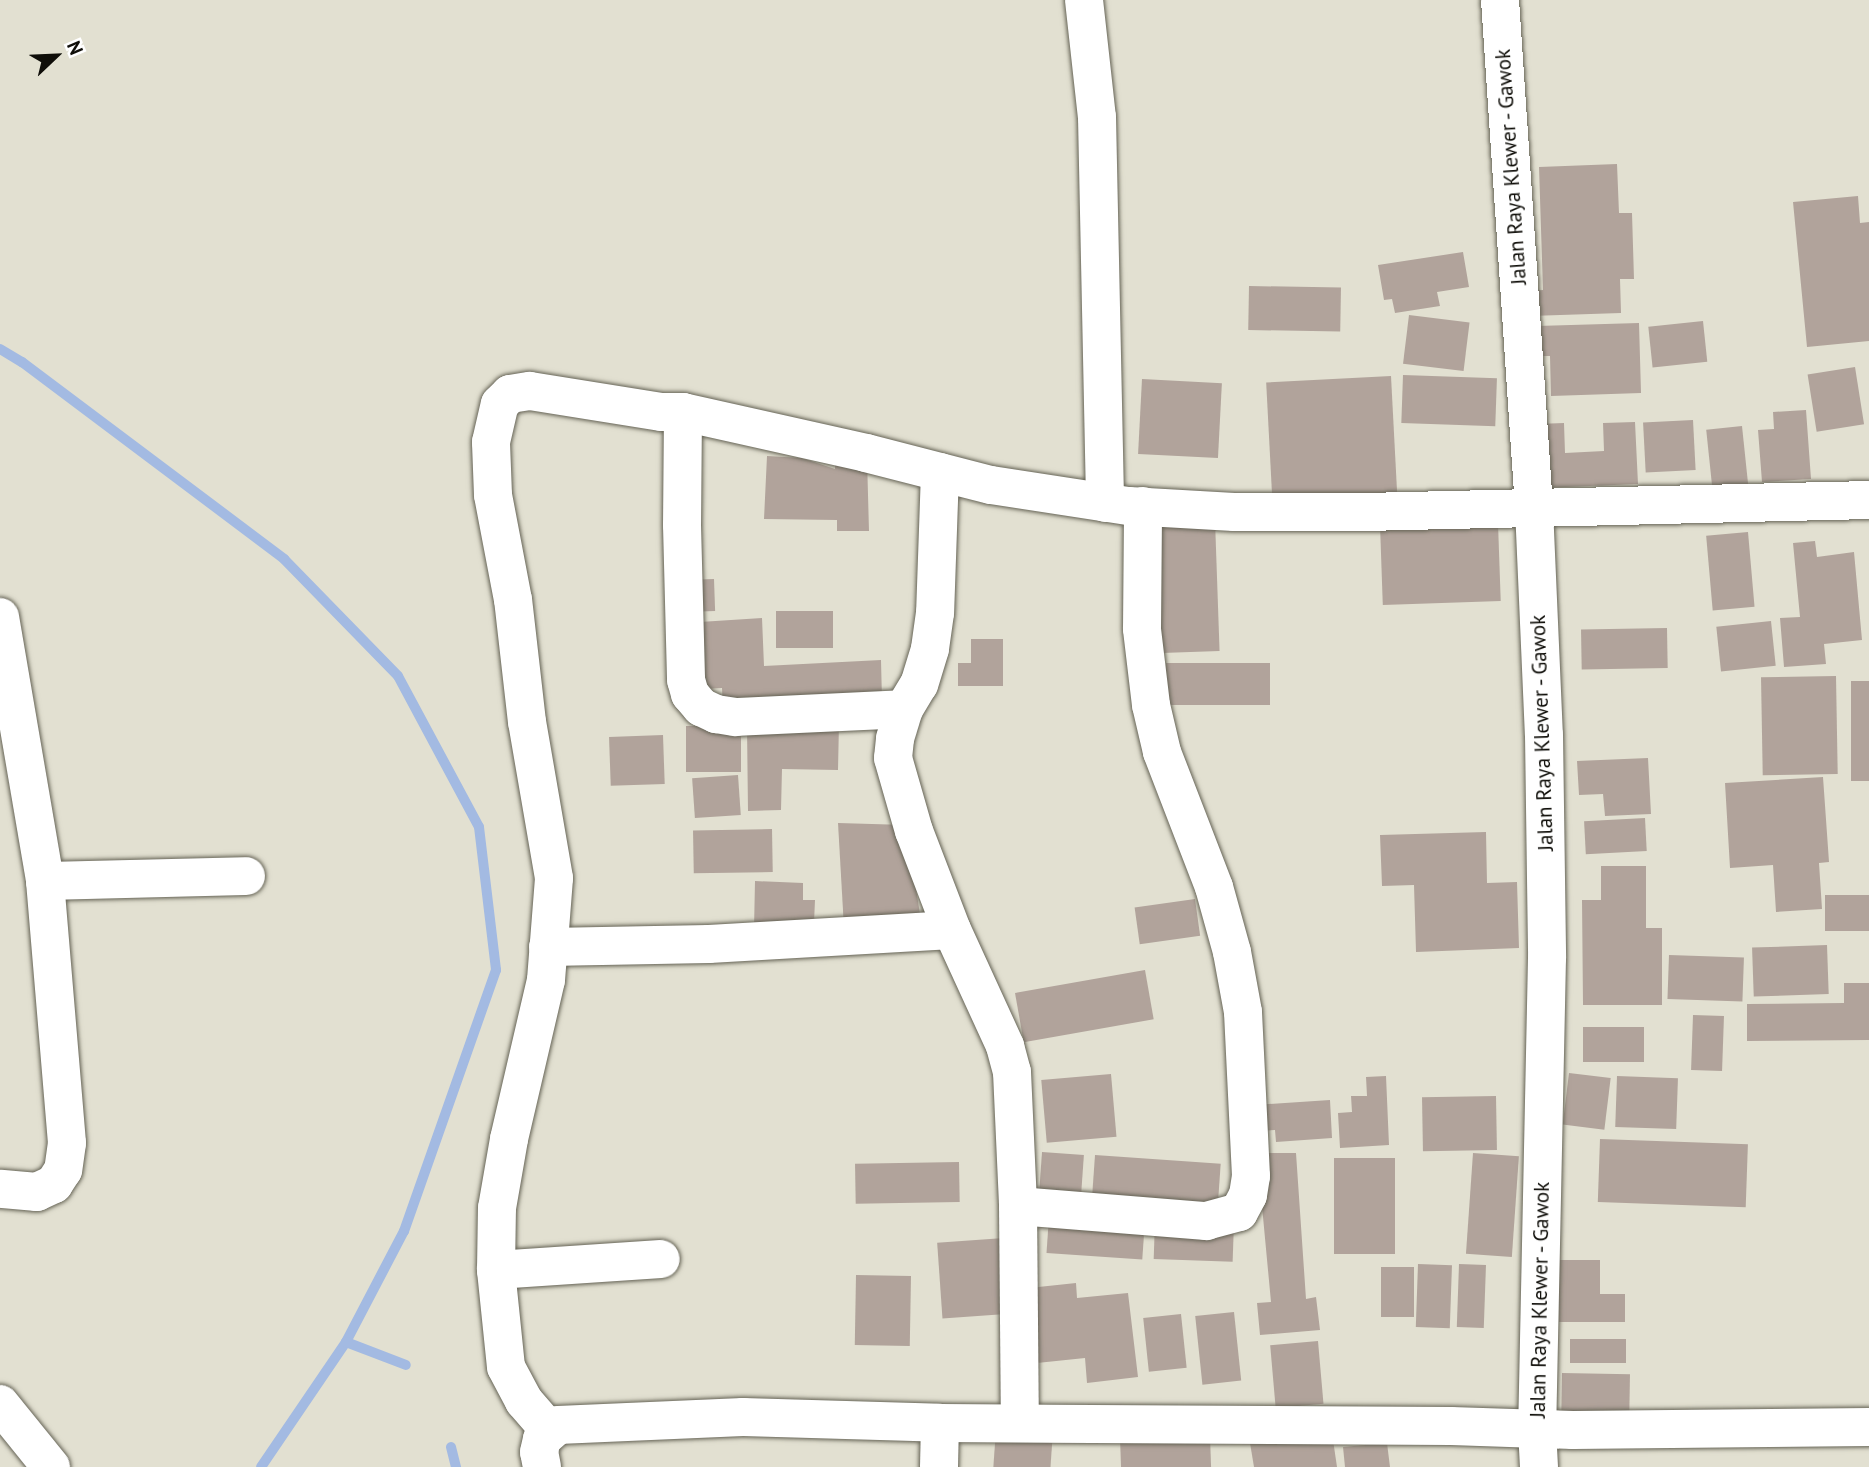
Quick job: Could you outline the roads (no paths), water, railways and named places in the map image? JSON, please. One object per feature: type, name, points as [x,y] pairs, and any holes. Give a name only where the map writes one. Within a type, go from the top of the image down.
[{"type":"street","points":[[1084,0],[1097,117],[1105,503]]},
{"type":"street","name":"Jalan Raya Klewer - Gawok","points":[[1500,0],[1534,508],[1544,735],[1547,958],[1537,1429],[1539,1467]]},
{"type":"street","points":[[550,1431],[524,1401],[506,1367],[496,1270],[497,1208],[509,1139],[546,980],[554,878],[527,722],[513,600],[493,495],[491,442],[500,404],[510,394],[530,391],[661,412],[683,412],[991,485],[1105,503],[1143,506],[1234,512],[1869,500]]},
{"type":"street","points":[[683,412],[682,525],[686,680],[690,694],[701,708],[716,714],[736,716],[904,709]]},
{"type":"street","points":[[940,472],[935,613],[930,649],[919,684],[904,709],[895,739],[893,758],[914,831],[952,930],[1000,1035],[1012,1072],[1018,1206],[1020,1422]]},
{"type":"street","points":[[1018,1206],[1206,1221],[1239,1212],[1248,1195],[1251,1176],[1243,1012],[1232,951],[1214,887],[1162,752],[1151,705],[1142,629],[1143,506]]},
{"type":"street","points":[[0,617],[45,880],[67,1143],[63,1170],[54,1184],[37,1192],[0,1189]]},
{"type":"street","points":[[45,880],[246,876]]},
{"type":"street","points":[[548,947],[709,944],[952,930]]},
{"type":"street","points":[[496,1270],[661,1259]]},
{"type":"street","points":[[0,1404],[51,1467]]},
{"type":"street","points":[[542,1467],[539,1452],[542,1438],[566,1424],[743,1417],[940,1423],[1537,1429],[1869,1427]]},
{"type":"street","points":[[939,1467],[940,1423]]},
{"type":"waterway","points":[[0,349],[22,362],[284,559],[398,676],[479,827],[496,970],[404,1231],[346,1342],[261,1467]]},
{"type":"waterway","points":[[346,1342],[406,1365]]},
{"type":"waterway","points":[[451,1447],[456,1467]]}]
